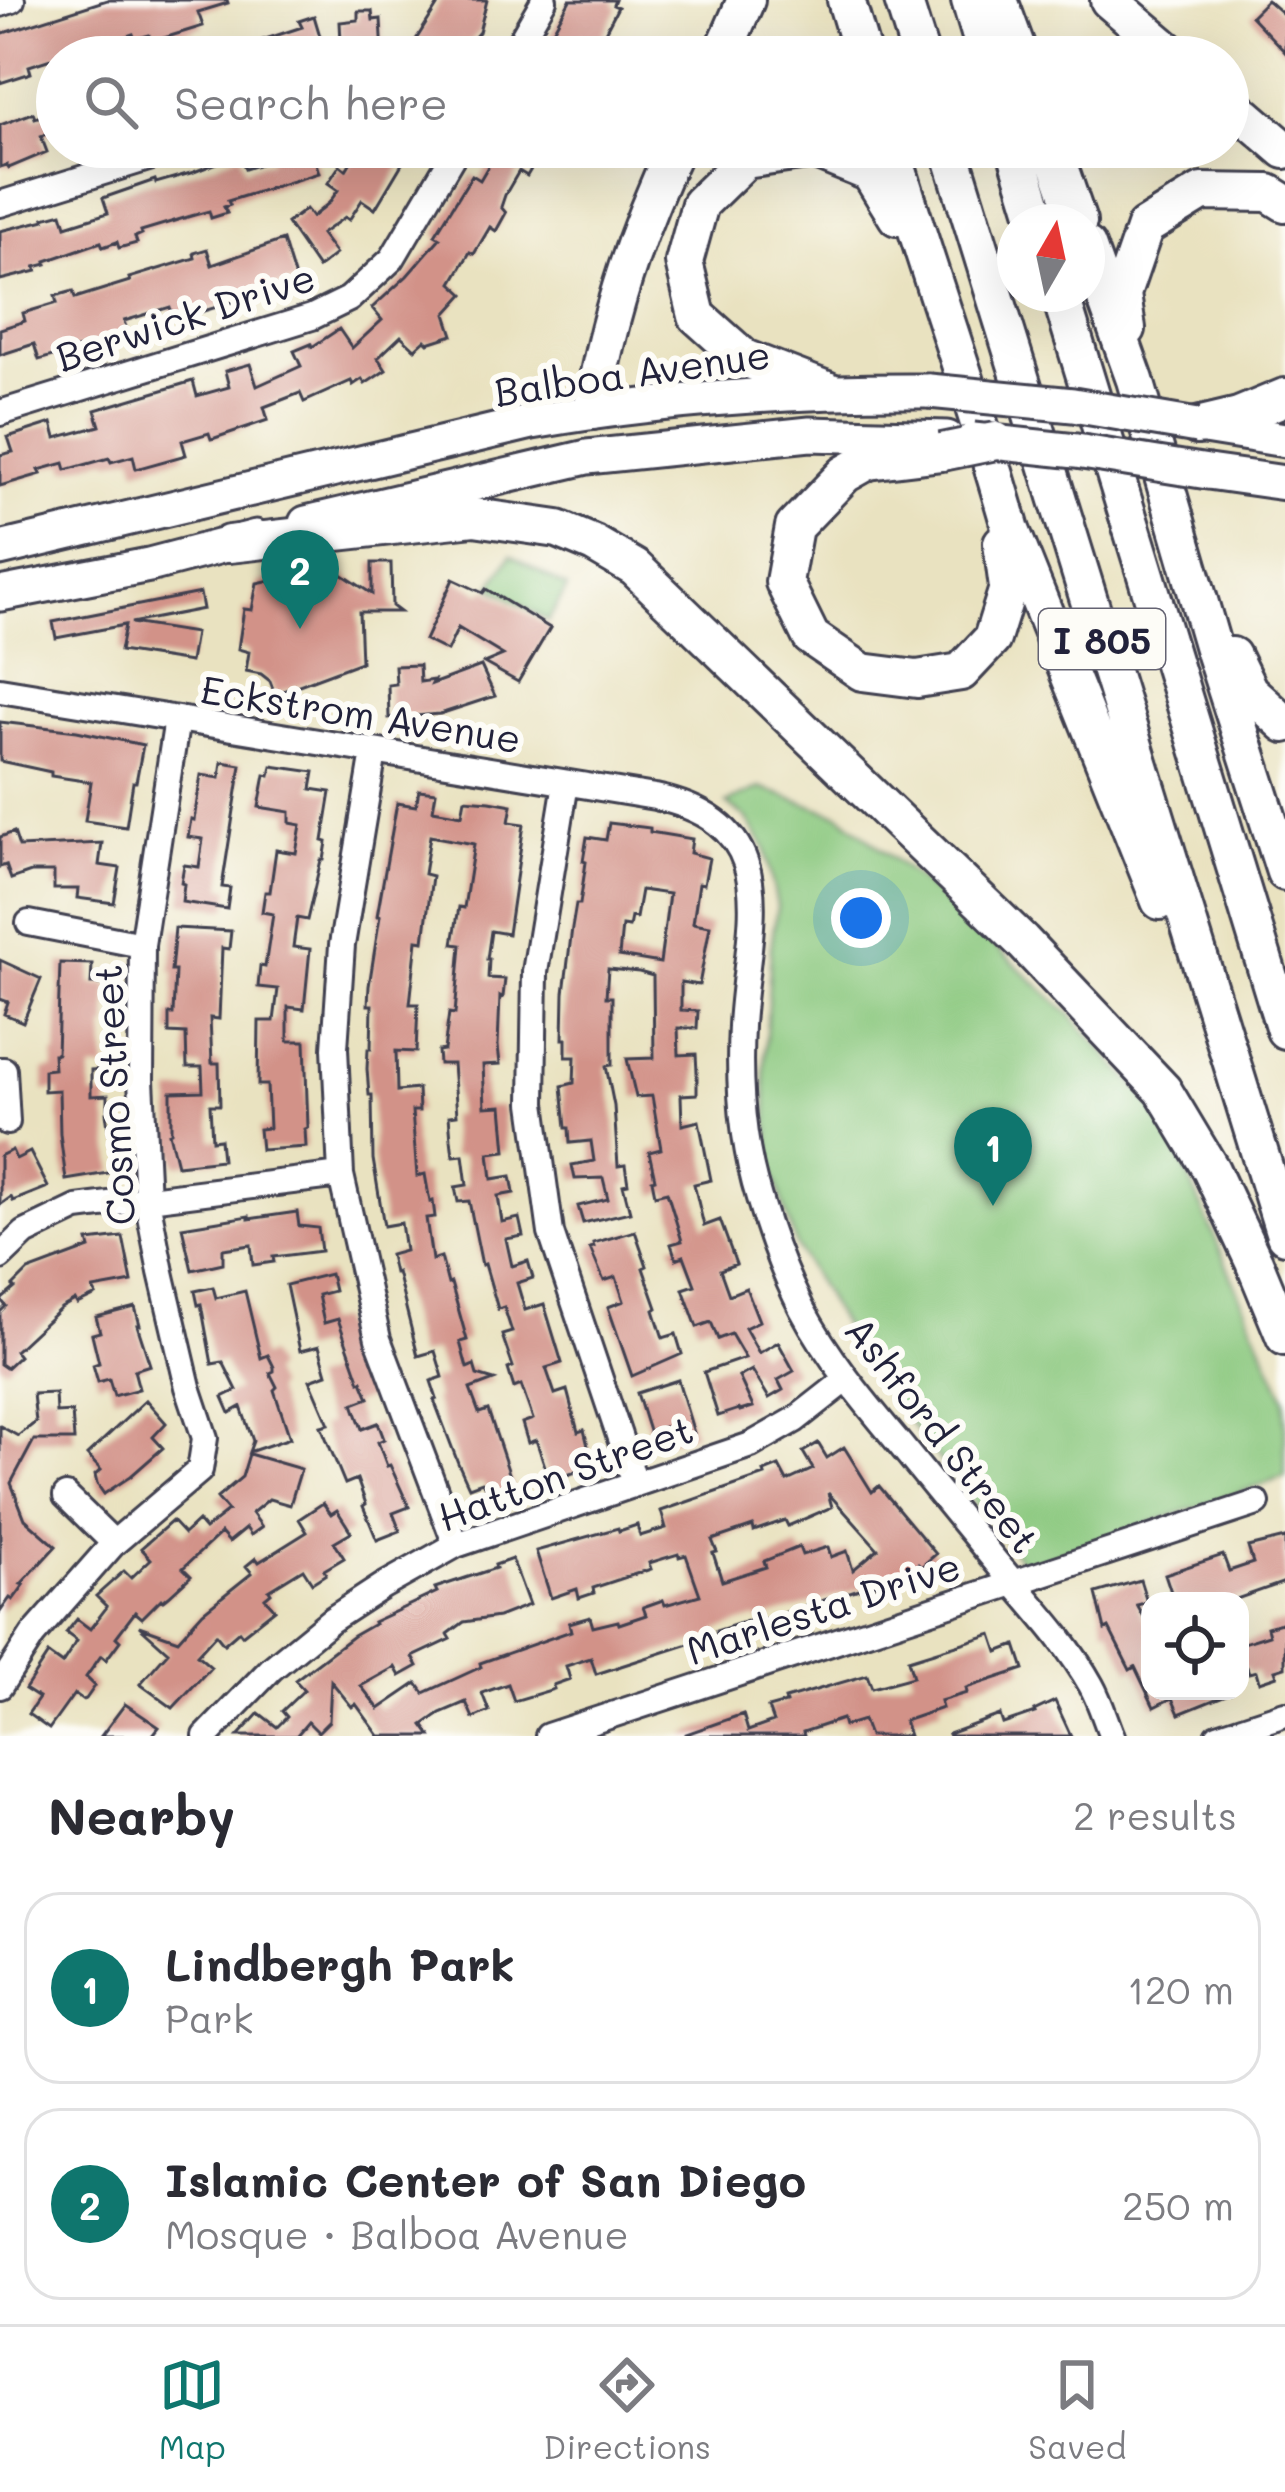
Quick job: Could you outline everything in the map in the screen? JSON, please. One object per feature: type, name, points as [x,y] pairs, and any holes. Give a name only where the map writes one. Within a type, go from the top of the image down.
[{"type":"highway","points":[[730,36],[746,0]]},
{"type":"highway","points":[[846,0],[857,36]]},
{"type":"highway","points":[[903,0],[914,36]]},
{"type":"highway","points":[[970,0],[981,36]]},
{"type":"highway","points":[[999,0],[1012,36]]},
{"type":"highway","points":[[1109,0],[1151,36]]},
{"type":"highway","points":[[1249,119],[1285,150]]},
{"type":"highway","points":[[592,411],[631,253],[667,168]]},
{"type":"highway","points":[[737,168],[700,204],[684,262],[697,316],[744,358],[827,390]]},
{"type":"highway","points":[[859,168],[871,173],[926,265]]},
{"type":"highway","points":[[896,168],[995,455],[1011,530],[1253,1132]]},
{"type":"highway","name":"I 805","points":[[955,168],[1285,1234]]},
{"type":"highway","points":[[1021,168],[1032,204]]},
{"type":"highway","points":[[1059,168],[1072,204]]},
{"type":"highway","points":[[1135,380],[1121,294],[1145,227],[1202,192],[1269,193],[1285,203]]},
{"type":"highway","points":[[1105,296],[1135,380],[1212,645],[1285,872]]},
{"type":"highway","name":"I 805","points":[[1066,312],[1285,1030]]},
{"type":"highway","points":[[1197,426],[1285,398]]},
{"type":"highway","points":[[944,445],[995,455],[1008,588],[992,639],[961,672],[917,679],[862,672],[811,637],[784,582],[794,527],[845,474],[868,461],[944,445]]},
{"type":"highway","points":[[229,544],[474,517],[558,529],[635,568],[1022,941],[1163,1090],[1210,1170],[1285,1337]]},
{"type":"highway","points":[[1190,565],[1249,691],[1285,724]]},
{"type":"main road","name":"Balboa Avenue","points":[[0,549],[532,422],[592,411],[827,390],[929,391],[1073,405],[1285,440]]},
{"type":"main road","name":"Balboa Avenue","points":[[0,594],[149,565],[587,457],[810,434],[944,445]]},
{"type":"main road","points":[[995,455],[1076,451],[1285,484]]},
{"type":"street","points":[[0,4],[12,0]]},
{"type":"street","points":[[523,36],[544,0]]},
{"type":"street","points":[[0,204],[116,168]]},
{"type":"street","name":"Berwick Drive","points":[[0,413],[312,317],[349,299],[392,259],[446,168]]},
{"type":"street","name":"Eckstrom Avenue","points":[[0,690],[675,802],[708,815]]},
{"type":"street","name":"Cosmo Street","points":[[114,1543],[200,1470],[206,1438],[188,1387],[144,1177],[142,944],[177,719]]},
{"type":"street","points":[[374,752],[342,945],[334,1048],[341,1175],[378,1339],[456,1545]]},
{"type":"street","points":[[566,783],[535,971],[532,1103],[551,1233],[635,1483]]},
{"type":"street","name":"Ashford Street","points":[[708,815],[738,847],[754,895],[744,983],[741,1108],[758,1194],[778,1256],[802,1309],[846,1380],[1049,1624],[1092,1686],[1112,1736]]},
{"type":"street","points":[[29,923],[142,944]]},
{"type":"street","points":[[0,1070],[4,1070],[7,1122]]},
{"type":"street","points":[[0,1256],[25,1233],[77,1208],[341,1175]]},
{"type":"street","name":"Hatton Street","points":[[206,1736],[271,1670],[331,1619],[456,1545],[751,1445],[795,1420],[846,1380]]},
{"type":"street","points":[[0,1686],[33,1635],[114,1543],[66,1496]]},
{"type":"street","name":"Marlesta Drive","points":[[548,1736],[1257,1503]]},
{"type":"street","points":[[1218,1736],[1285,1714]]},
{"type":"green space","points":[[511,555],[567,588],[548,621],[491,587]]},
{"type":"green space","points":[[760,788],[840,815],[952,907],[1070,1014],[1161,1114],[1285,1399],[1285,1477],[1025,1566],[872,1376],[796,1246],[772,1166],[764,1071],[777,906],[765,847],[746,818],[727,803]]},
{"type":"building","points":[[107,0],[228,3],[198,12],[203,26],[170,36],[36,36],[36,64],[29,66],[31,73],[0,83],[0,34]]},
{"type":"building","points":[[441,0],[487,0],[475,36],[418,36]]},
{"type":"building","points":[[570,0],[615,0],[613,5],[618,7],[603,36],[550,36]]},
{"type":"building","points":[[1267,0],[1285,16],[1285,52],[1251,16]]},
{"type":"building","points":[[358,11],[372,11],[373,20],[381,19],[382,36],[341,36],[340,22],[358,20]]},
{"type":"building","points":[[314,16],[320,36],[275,36],[302,27],[299,21]]},
{"type":"building","points":[[33,113],[36,157],[0,167],[0,125]]},
{"type":"building","points":[[204,168],[317,168],[319,173],[228,201],[227,213],[211,218],[209,211],[141,231],[135,237],[137,243],[119,248],[117,242],[103,247],[101,242],[46,261],[35,267],[37,271],[0,280],[0,231],[62,213],[66,226],[108,213],[103,198],[155,180]]},
{"type":"building","points":[[338,168],[399,168],[375,209],[362,200],[349,220],[345,217],[321,234],[336,254],[318,268],[287,223],[306,209],[312,217],[329,203],[338,190],[328,183]]},
{"type":"building","points":[[487,168],[532,168],[527,176],[519,171],[505,195],[501,207],[506,213],[496,231],[490,227],[452,283],[464,294],[446,314],[453,335],[425,340],[415,349],[401,336],[378,358],[386,370],[365,384],[362,379],[353,385],[351,381],[304,402],[300,393],[264,407],[268,420],[211,439],[209,433],[182,441],[186,455],[136,469],[133,456],[66,470],[64,463],[0,486],[0,455],[13,452],[8,437],[52,423],[56,438],[100,426],[95,410],[193,381],[197,396],[229,387],[225,371],[250,364],[257,386],[301,366],[294,351],[312,347],[339,329],[352,348],[382,320],[372,308],[440,238],[435,235],[472,175],[480,180]]},
{"type":"building","points":[[283,240],[296,282],[174,320],[170,307],[124,321],[128,334],[39,360],[34,344],[0,355],[0,329],[25,321],[23,313],[57,303],[55,296],[73,291],[75,298],[130,281],[195,258],[194,253],[207,249],[212,265]]},
{"type":"building","points":[[372,563],[391,563],[392,606],[400,612],[359,612],[361,662],[275,694],[270,681],[246,671],[249,652],[238,649],[244,609],[252,610],[257,583],[331,567],[372,594]]},
{"type":"building","points":[[453,579],[483,593],[486,589],[550,628],[518,682],[484,663],[503,655],[458,628],[447,651],[425,640]]},
{"type":"building","points":[[200,593],[203,609],[131,623],[195,633],[190,662],[120,651],[125,625],[56,638],[53,622]]},
{"type":"building","points":[[419,665],[420,682],[434,680],[432,684],[481,666],[495,696],[440,714],[389,718],[388,685],[396,684],[395,666]]},
{"type":"building","points":[[0,722],[143,745],[126,827],[85,821],[91,782],[0,761]]},
{"type":"building","points":[[222,762],[241,765],[222,887],[230,888],[227,909],[182,902],[181,883],[184,865],[199,867],[203,839],[188,837],[201,775],[220,778]]},
{"type":"building","points":[[272,766],[314,772],[311,789],[331,792],[324,860],[307,920],[297,918],[293,947],[310,949],[304,1009],[288,1007],[288,1041],[305,1041],[306,1147],[261,1150],[259,1129],[269,1128],[267,1085],[258,1085],[259,1021],[274,1021],[278,989],[258,987],[273,914],[262,912],[276,850],[296,853],[301,825],[290,823],[290,812],[259,807],[265,775],[270,776]]},
{"type":"building","points":[[419,790],[436,792],[433,810],[462,815],[465,799],[490,801],[512,805],[509,822],[524,824],[508,934],[491,931],[487,959],[488,978],[505,979],[500,996],[500,1064],[483,1065],[485,1107],[502,1106],[506,1151],[489,1153],[492,1179],[511,1176],[514,1193],[498,1196],[502,1222],[519,1218],[523,1236],[506,1239],[512,1266],[528,1261],[533,1278],[517,1283],[525,1310],[544,1304],[562,1363],[546,1368],[555,1394],[567,1390],[593,1466],[550,1481],[536,1440],[528,1443],[522,1423],[533,1419],[521,1385],[514,1388],[508,1369],[513,1367],[502,1335],[512,1332],[482,1265],[469,1201],[458,1202],[455,1187],[467,1185],[463,1155],[453,1156],[451,1139],[449,1116],[457,1115],[453,1064],[439,1064],[438,1051],[444,1050],[449,1013],[455,1014],[461,945],[453,944],[474,844],[430,836],[424,874],[432,876],[424,941],[417,940],[410,1004],[418,1004],[416,1052],[396,1051],[397,1091],[418,1089],[419,1111],[412,1111],[417,1176],[425,1174],[433,1201],[435,1217],[426,1218],[432,1260],[441,1257],[451,1283],[467,1340],[460,1342],[467,1368],[474,1365],[477,1375],[494,1380],[470,1389],[479,1413],[488,1410],[515,1491],[492,1500],[482,1482],[469,1487],[458,1463],[434,1400],[431,1381],[443,1377],[435,1351],[418,1356],[390,1255],[405,1251],[401,1223],[384,1226],[373,1159],[367,1069],[372,1005],[368,1005],[377,916],[397,803],[416,806]]},
{"type":"building","points":[[609,823],[650,828],[650,832],[692,839],[690,853],[709,858],[704,884],[699,883],[693,923],[710,926],[699,985],[681,982],[681,1010],[698,1011],[697,1028],[678,1028],[679,1055],[696,1054],[697,1072],[697,1094],[681,1095],[682,1125],[699,1121],[711,1180],[694,1184],[704,1226],[720,1220],[736,1264],[720,1270],[729,1295],[746,1288],[759,1321],[745,1328],[759,1353],[778,1342],[794,1371],[778,1380],[783,1390],[769,1398],[752,1370],[739,1377],[753,1407],[718,1416],[704,1372],[745,1358],[731,1334],[718,1339],[711,1322],[697,1327],[683,1289],[695,1285],[684,1256],[676,1259],[671,1244],[682,1241],[667,1192],[655,1195],[652,1180],[649,1152],[661,1149],[652,1096],[636,1097],[627,1059],[654,1058],[653,976],[608,969],[612,1065],[606,1066],[618,1166],[625,1165],[628,1184],[623,1185],[630,1212],[583,1223],[578,1206],[608,1199],[603,1178],[575,1179],[572,1165],[594,1161],[591,1141],[570,1143],[566,1128],[562,1086],[574,1083],[575,1057],[566,1057],[564,993],[587,837],[606,840]],"holes":[[[641,890],[669,894],[660,963],[619,956],[622,926],[629,927],[631,917],[636,918]]]},
{"type":"building","points":[[14,832],[19,847],[102,843],[99,865],[120,868],[114,903],[77,898],[78,889],[54,889],[54,872],[31,872],[11,879],[6,865],[0,867],[0,837]]},
{"type":"building","points":[[175,928],[231,931],[229,949],[222,948],[219,1019],[210,1018],[212,1063],[219,1063],[220,1105],[210,1105],[212,1140],[220,1139],[222,1160],[177,1165],[169,1133],[171,1092],[203,1091],[202,1067],[187,1067],[186,1034],[169,1033]]},
{"type":"building","points":[[0,960],[41,979],[23,1022],[4,1014],[8,1002],[0,999]]},
{"type":"building","points":[[60,963],[92,964],[91,984],[108,984],[106,1069],[91,1070],[91,1096],[108,1095],[114,1172],[66,1180],[59,1090],[44,1091],[44,1070],[54,1069],[53,1054],[57,1054]]},
{"type":"building","points":[[12,1150],[16,1159],[30,1152],[48,1187],[13,1201],[11,1197],[0,1205],[0,1156]]},
{"type":"building","points":[[297,1212],[299,1226],[318,1228],[321,1251],[273,1257],[274,1262],[253,1265],[251,1245],[223,1249],[223,1263],[192,1270],[182,1227]]},
{"type":"building","points":[[635,1231],[663,1338],[676,1334],[682,1354],[632,1376],[608,1307],[624,1301],[616,1277],[604,1281],[590,1248],[593,1243]]},
{"type":"building","points":[[123,1237],[132,1282],[93,1289],[96,1295],[61,1308],[15,1351],[19,1356],[6,1368],[0,1364],[0,1312],[6,1306],[1,1300],[13,1286],[28,1271],[90,1248],[88,1241]]},
{"type":"building","points":[[330,1274],[334,1291],[318,1295],[324,1323],[338,1319],[369,1398],[353,1404],[362,1429],[378,1423],[384,1439],[378,1442],[409,1507],[393,1513],[400,1531],[377,1540],[357,1479],[345,1484],[321,1426],[329,1424],[310,1380],[327,1374],[319,1346],[300,1351],[286,1285]]},
{"type":"building","points":[[213,1287],[216,1298],[245,1291],[261,1358],[268,1355],[274,1367],[270,1373],[290,1438],[249,1452],[253,1441],[241,1407],[230,1413],[223,1397],[237,1390],[223,1362],[212,1364],[198,1305],[195,1291]]},
{"type":"building","points":[[135,1307],[150,1365],[134,1370],[139,1389],[114,1396],[109,1379],[98,1382],[93,1365],[99,1363],[92,1334],[100,1332],[96,1317]]},
{"type":"building","points":[[678,1380],[694,1433],[671,1440],[664,1427],[649,1431],[637,1393]]},
{"type":"building","points":[[55,1393],[56,1413],[72,1412],[74,1440],[34,1440],[11,1483],[25,1519],[56,1546],[0,1612],[0,1426],[18,1436],[36,1422],[33,1394]]},
{"type":"building","points":[[146,1400],[166,1423],[153,1437],[163,1448],[104,1494],[95,1475],[101,1470],[87,1455]]},
{"type":"building","points":[[818,1443],[827,1458],[844,1447],[872,1492],[879,1486],[936,1554],[895,1583],[875,1584],[757,1618],[596,1674],[591,1658],[566,1666],[570,1679],[553,1685],[554,1689],[514,1701],[508,1684],[482,1693],[489,1711],[473,1718],[466,1702],[440,1713],[423,1725],[431,1736],[379,1736],[356,1704],[352,1707],[331,1681],[329,1721],[318,1732],[308,1722],[296,1736],[238,1736],[259,1713],[277,1727],[287,1717],[282,1711],[304,1690],[295,1680],[373,1622],[437,1592],[435,1588],[512,1559],[529,1605],[498,1617],[464,1622],[448,1634],[451,1639],[413,1657],[418,1666],[400,1676],[395,1667],[361,1686],[379,1709],[417,1683],[424,1693],[481,1667],[480,1663],[571,1631],[569,1623],[590,1617],[593,1627],[619,1624],[646,1615],[643,1607],[700,1595],[686,1555],[678,1554],[649,1563],[651,1569],[593,1588],[594,1593],[579,1598],[577,1589],[551,1598],[536,1551],[618,1528],[637,1525],[640,1536],[666,1528],[661,1511],[779,1466],[787,1481],[813,1469],[803,1452]],"holes":[[[828,1493],[878,1549],[853,1570],[847,1551],[831,1557],[828,1547],[802,1555],[799,1547],[764,1561],[766,1567],[722,1581],[712,1540],[785,1520],[788,1526],[832,1507]]]},
{"type":"building","points":[[249,1454],[301,1469],[290,1505],[269,1499],[252,1513],[262,1527],[251,1535],[246,1528],[229,1542],[221,1533],[183,1568],[191,1576],[142,1618],[135,1612],[106,1660],[101,1656],[86,1677],[95,1686],[86,1699],[74,1694],[49,1729],[28,1714],[39,1698],[25,1689],[48,1654],[62,1664],[77,1641],[66,1633],[77,1619],[90,1629],[107,1607],[96,1596],[124,1571],[131,1578],[151,1559],[141,1548],[172,1521],[184,1534],[198,1521],[205,1529],[228,1511],[217,1498],[242,1477]]},
{"type":"building","points":[[323,1503],[331,1514],[337,1510],[351,1532],[334,1542],[344,1558],[312,1583],[303,1569],[269,1590],[265,1598],[275,1609],[242,1635],[239,1631],[224,1644],[216,1634],[197,1655],[211,1667],[173,1708],[140,1684],[168,1652],[139,1626],[178,1640],[203,1612],[252,1573],[246,1566],[307,1532],[299,1519]]},
{"type":"building","points":[[1285,1538],[1285,1582],[1249,1595],[1171,1592],[1165,1574],[1223,1555],[1229,1571],[1253,1563],[1248,1547]]},
{"type":"building","points":[[1140,1580],[1144,1592],[1137,1605],[1141,1680],[1135,1667],[1130,1670],[1109,1628],[1105,1630],[1096,1593]]},
{"type":"building","points":[[1285,1622],[1285,1667],[1275,1670],[1277,1676],[1259,1682],[1256,1671],[1249,1673],[1249,1641],[1269,1635],[1267,1627]]},
{"type":"building","points":[[992,1634],[998,1652],[1016,1645],[1024,1669],[966,1688],[967,1693],[940,1701],[942,1708],[904,1721],[909,1736],[869,1736],[863,1720],[844,1726],[842,1719],[803,1732],[804,1736],[686,1736],[743,1714],[748,1731],[773,1722],[768,1708],[786,1703],[785,1699],[867,1675],[872,1688],[913,1677],[908,1660]]},
{"type":"building","points":[[1173,1700],[1214,1700],[1179,1714]]},
{"type":"building","points":[[1055,1701],[1071,1736],[948,1734],[1000,1715],[1003,1724]]},
{"type":"building","points":[[125,1704],[159,1727],[152,1736],[101,1736]]},
{"type":"place","name":"Islamic Center of San Diego","points":[[300,629]]},
{"type":"place","name":"Lindbergh Park","points":[[993,1206]]}]
